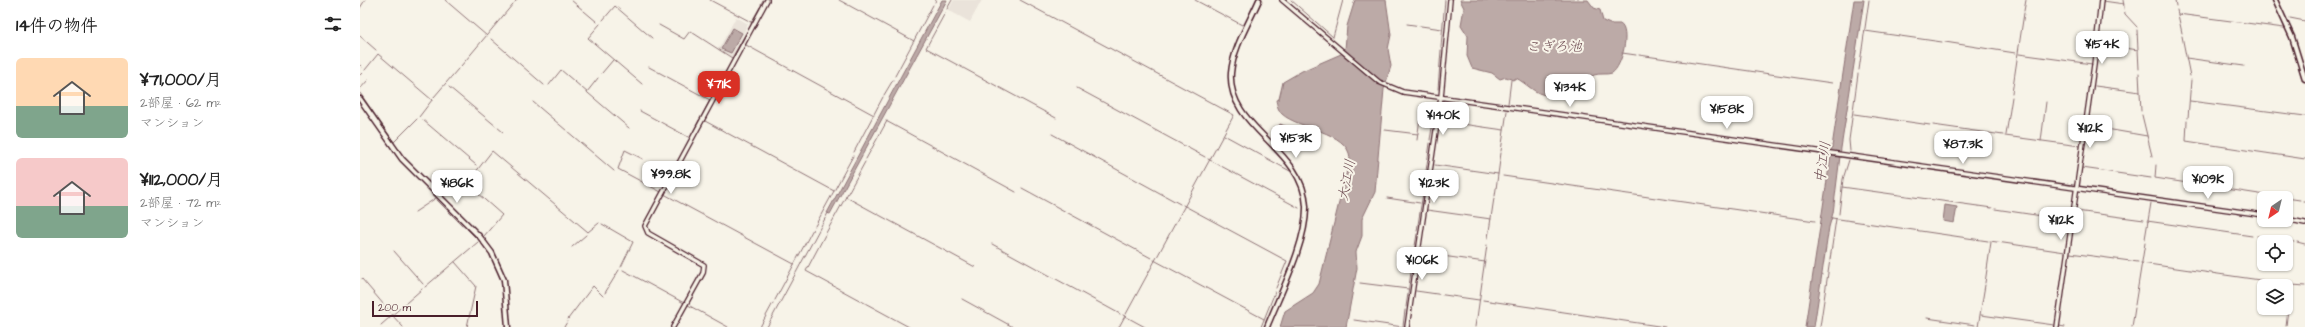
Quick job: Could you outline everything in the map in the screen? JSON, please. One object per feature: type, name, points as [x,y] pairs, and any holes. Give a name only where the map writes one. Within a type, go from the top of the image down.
[{"type":"main road","points":[[1259,0],[1237,51],[1231,73],[1232,89],[1245,116],[1286,157],[1300,181],[1306,206],[1301,239],[1267,327]]},
{"type":"main road","points":[[2275,0],[2292,37],[2305,79]]},
{"type":"main road","points":[[360,99],[402,159],[480,237],[492,253],[504,280],[508,327]]},
{"type":"street","points":[[673,327],[703,273],[704,265],[648,233],[645,226],[767,0]]},
{"type":"street","points":[[1282,0],[1338,48],[1386,86],[1403,92],[2076,190],[2257,214]]},
{"type":"street","points":[[1407,327],[1441,97],[1450,0]]},
{"type":"street","points":[[2057,327],[2094,65],[2101,0]]},
{"type":"street","points":[[2293,220],[2305,223]]},
{"type":"shaded area","points":[[954,0],[982,0],[970,22],[948,10]]},
{"type":"shaded area","points":[[736,17],[748,24],[732,57],[718,50]]},
{"type":"water","points":[[942,0],[947,0],[830,214],[827,213]]},
{"type":"water","name":"大江川","points":[[1355,0],[1386,0],[1391,35],[1388,49],[1391,66],[1384,89],[1375,192],[1362,219],[1362,236],[1356,252],[1357,268],[1346,327],[1280,327],[1285,311],[1313,293],[1319,284],[1350,158],[1347,149],[1341,142],[1332,136],[1289,119],[1282,114],[1276,100],[1279,99],[1283,82],[1302,71],[1341,54],[1345,49],[1347,26]]},
{"type":"water","name":"こぎろ池","points":[[1460,0],[1588,0],[1594,8],[1600,10],[1603,21],[1610,24],[1620,24],[1623,28],[1625,33],[1625,41],[1622,56],[1619,64],[1612,73],[1594,75],[1585,84],[1550,95],[1539,93],[1516,78],[1513,80],[1506,77],[1500,79],[1492,73],[1472,68],[1467,56],[1468,36],[1461,25],[1464,8]]},
{"type":"water","points":[[1854,0],[1864,0],[1841,148],[1833,213],[1829,227],[1814,327],[1805,327]]},
{"type":"water","points":[[733,28],[742,33],[731,53],[721,49]]},
{"type":"water","points":[[1280,124],[1299,132],[1291,147],[1274,134]]},
{"type":"water","points":[[1945,205],[1957,207],[1954,223],[1943,221]]},
{"type":"waterway","points":[[360,8],[365,0]]},
{"type":"waterway","points":[[445,0],[487,36]]},
{"type":"waterway","points":[[571,0],[597,22]]},
{"type":"waterway","points":[[710,0],[751,22]]},
{"type":"waterway","points":[[761,4],[763,0]]},
{"type":"waterway","points":[[839,0],[914,41]]},
{"type":"waterway","points":[[947,9],[952,0]]},
{"type":"waterway","points":[[1020,0],[1234,115],[1119,327]]},
{"type":"waterway","points":[[1195,0],[1242,25]]},
{"type":"waterway","points":[[1291,0],[1333,37]]},
{"type":"waterway","points":[[1333,37],[1343,0]]},
{"type":"waterway","points":[[1441,47],[1445,0]]},
{"type":"waterway","points":[[1859,70],[1869,0]]},
{"type":"waterway","points":[[2024,11],[2026,0]]},
{"type":"waterway","points":[[2123,0],[2125,14],[2137,27]]},
{"type":"waterway","points":[[2175,0],[2176,6]]},
{"type":"waterway","points":[[2103,1],[2124,4]]},
{"type":"waterway","points":[[461,66],[513,4]]},
{"type":"waterway","points":[[895,76],[933,5]]},
{"type":"waterway","points":[[603,20],[615,6],[652,38]]},
{"type":"waterway","points":[[751,23],[760,7]]},
{"type":"waterway","points":[[2177,10],[2182,33]]},
{"type":"waterway","points":[[945,13],[926,48],[1056,118]]},
{"type":"waterway","points":[[2012,93],[2024,13]]},
{"type":"waterway","points":[[2178,14],[2284,28]]},
{"type":"waterway","points":[[2290,18],[2305,21]]},
{"type":"waterway","points":[[600,24],[588,38],[642,84]]},
{"type":"waterway","points":[[1407,24],[1442,29]]},
{"type":"waterway","points":[[659,25],[684,39],[690,31],[732,58],[747,31]]},
{"type":"waterway","points":[[2137,30],[2139,69]]},
{"type":"waterway","points":[[1865,31],[1942,42]]},
{"type":"waterway","points":[[360,36],[376,50]]},
{"type":"waterway","points":[[2182,36],[2190,76]]},
{"type":"waterway","points":[[491,39],[544,85]]},
{"type":"waterway","points":[[1945,42],[2015,53]]},
{"type":"waterway","points":[[2099,44],[2138,50]]},
{"type":"waterway","points":[[746,45],[874,115]]},
{"type":"waterway","points":[[1438,89],[1441,50]]},
{"type":"waterway","points":[[1622,53],[1636,55]]},
{"type":"waterway","points":[[365,70],[378,54],[432,100]]},
{"type":"waterway","points":[[2019,54],[2092,64]]},
{"type":"waterway","points":[[1639,55],[1832,83]]},
{"type":"waterway","points":[[2186,58],[2244,66]]},
{"type":"waterway","points":[[602,73],[613,60]]},
{"type":"waterway","points":[[649,67],[710,100],[701,117]]},
{"type":"waterway","points":[[434,97],[458,69]]},
{"type":"waterway","points":[[549,85],[561,70],[629,128]]},
{"type":"waterway","points":[[2139,73],[2141,111]]},
{"type":"waterway","points":[[1850,151],[1849,140],[1858,74]]},
{"type":"waterway","points":[[587,92],[598,78]]},
{"type":"waterway","points":[[360,89],[368,80]]},
{"type":"waterway","points":[[884,95],[893,80]]},
{"type":"waterway","points":[[1508,104],[1511,80]]},
{"type":"waterway","points":[[2188,118],[2191,80]]},
{"type":"waterway","points":[[2095,86],[2140,92]]},
{"type":"waterway","points":[[449,87],[503,132]]},
{"type":"waterway","points":[[1077,88],[1205,157]]},
{"type":"waterway","points":[[360,93],[394,142],[417,119]]},
{"type":"waterway","points":[[854,152],[883,97]]},
{"type":"waterway","points":[[2006,135],[2012,97]]},
{"type":"waterway","points":[[419,117],[432,100]]},
{"type":"waterway","points":[[2190,101],[2305,116]]},
{"type":"waterway","points":[[533,102],[614,171]]},
{"type":"waterway","points":[[2041,141],[2046,102]]},
{"type":"waterway","points":[[1430,140],[1436,103]]},
{"type":"waterway","points":[[640,111],[690,138],[699,120]]},
{"type":"waterway","points":[[1501,151],[1507,111]]},
{"type":"waterway","points":[[1854,114],[1930,125]]},
{"type":"waterway","points":[[2142,115],[2152,156]]},
{"type":"waterway","points":[[1417,140],[1420,118],[1433,119]]},
{"type":"waterway","points":[[423,120],[476,165]]},
{"type":"waterway","points":[[705,121],[834,191]]},
{"type":"waterway","points":[[886,121],[1016,192]]},
{"type":"waterway","points":[[866,159],[887,121]]},
{"type":"waterway","points":[[1441,121],[1504,130]]},
{"type":"waterway","points":[[2187,121],[2186,141],[2305,159]]},
{"type":"waterway","points":[[1933,125],[2003,135]]},
{"type":"waterway","points":[[2089,126],[2147,136]]},
{"type":"waterway","points":[[1385,130],[1418,134]]},
{"type":"waterway","points":[[1052,134],[1180,204]]},
{"type":"waterway","points":[[1224,135],[1290,171]]},
{"type":"waterway","points":[[2005,136],[2080,146]]},
{"type":"waterway","points":[[1426,171],[1430,143]]},
{"type":"waterway","points":[[643,159],[625,150],[618,169],[661,192]]},
{"type":"waterway","points":[[468,182],[492,151],[588,232],[599,223]]},
{"type":"waterway","points":[[1495,196],[1501,153]]},
{"type":"waterway","points":[[815,226],[853,156]]},
{"type":"waterway","points":[[1208,159],[1299,208]]},
{"type":"waterway","points":[[1839,214],[1843,179],[1849,160]]},
{"type":"waterway","points":[[826,233],[865,162]]},
{"type":"waterway","points":[[1435,165],[1498,174]]},
{"type":"waterway","points":[[2156,165],[2155,178],[2257,194]]},
{"type":"waterway","points":[[2082,168],[2151,178]]},
{"type":"waterway","points":[[1417,231],[1426,174]]},
{"type":"waterway","points":[[1503,176],[1815,221]]},
{"type":"waterway","points":[[468,185],[502,215],[484,236]]},
{"type":"waterway","points":[[1842,187],[1992,208]]},
{"type":"waterway","points":[[1022,188],[1151,258]]},
{"type":"waterway","points":[[664,194],[794,264]]},
{"type":"waterway","points":[[846,197],[975,267]]},
{"type":"waterway","points":[[415,212],[436,198]]},
{"type":"waterway","points":[[1387,198],[1420,203]]},
{"type":"waterway","points":[[1488,238],[1494,198]]},
{"type":"waterway","points":[[2293,199],[2300,200]]},
{"type":"waterway","points":[[437,200],[462,225]]},
{"type":"waterway","points":[[2145,239],[2151,203]]},
{"type":"waterway","points":[[1183,205],[1287,261],[1276,288]]},
{"type":"waterway","points":[[1995,209],[2069,220]]},
{"type":"waterway","points":[[1427,210],[1491,219]]},
{"type":"waterway","points":[[2076,211],[2144,220]]},
{"type":"waterway","points":[[767,327],[828,213]]},
{"type":"waterway","points":[[1832,218],[1988,241]]},
{"type":"waterway","points":[[1820,327],[1836,219]]},
{"type":"waterway","points":[[2147,221],[2252,236]]},
{"type":"waterway","points":[[602,224],[633,242],[621,267]]},
{"type":"waterway","points":[[467,229],[476,238]]},
{"type":"waterway","points":[[775,300],[813,229]]},
{"type":"waterway","points":[[1411,269],[1417,234]]},
{"type":"waterway","points":[[572,247],[586,235]]},
{"type":"waterway","points":[[825,235],[806,271],[909,327]]},
{"type":"waterway","points":[[1990,241],[2065,252]]},
{"type":"waterway","points":[[425,287],[478,242]]},
{"type":"waterway","points":[[1985,283],[1991,242]]},
{"type":"waterway","points":[[2297,242],[2305,244]]},
{"type":"waterway","points":[[2135,305],[2145,243]]},
{"type":"waterway","points":[[992,244],[1120,314]]},
{"type":"waterway","points":[[1482,280],[1487,245]]},
{"type":"waterway","points":[[394,251],[423,284]]},
{"type":"waterway","points":[[1421,253],[1485,262]]},
{"type":"waterway","points":[[2070,253],[2138,262]]},
{"type":"waterway","points":[[1154,260],[1264,319]]},
{"type":"waterway","points":[[455,262],[476,286],[467,327]]},
{"type":"waterway","points":[[2141,263],[2257,280]]},
{"type":"waterway","points":[[605,293],[619,270]]},
{"type":"waterway","points":[[623,270],[684,303]]},
{"type":"waterway","points":[[1406,307],[1411,272]]},
{"type":"waterway","points":[[362,279],[390,312]]},
{"type":"waterway","points":[[1477,318],[1482,282]]},
{"type":"waterway","points":[[1360,283],[1408,289]]},
{"type":"waterway","points":[[1978,327],[1985,285]]},
{"type":"waterway","points":[[2293,285],[2305,286]]},
{"type":"waterway","points":[[568,319],[593,286],[603,296]]},
{"type":"waterway","points":[[381,325],[422,289]]},
{"type":"waterway","points":[[1416,291],[1479,300]]},
{"type":"waterway","points":[[1261,327],[1275,292]]},
{"type":"waterway","points":[[962,299],[1013,327]]},
{"type":"waterway","points":[[1483,300],[1665,327]]},
{"type":"waterway","points":[[760,327],[773,303]]},
{"type":"waterway","points":[[688,305],[728,327]]},
{"type":"waterway","points":[[2132,327],[2135,308]]},
{"type":"waterway","points":[[1403,326],[1405,310]]},
{"type":"waterway","points":[[392,315],[403,327]]},
{"type":"waterway","points":[[1123,315],[1145,327]]},
{"type":"waterway","points":[[1981,315],[2054,325]]},
{"type":"waterway","points":[[2286,326],[2287,315]]},
{"type":"waterway","points":[[1927,318],[1975,325]]},
{"type":"waterway","points":[[1354,320],[1403,327]]},
{"type":"waterway","points":[[1475,327],[1476,320]]},
{"type":"waterway","points":[[564,327],[567,322]]},
{"type":"waterway","points":[[2059,326],[2065,327]]},
{"type":"water label","name":"中江川","points":[[1822,162]]}]
